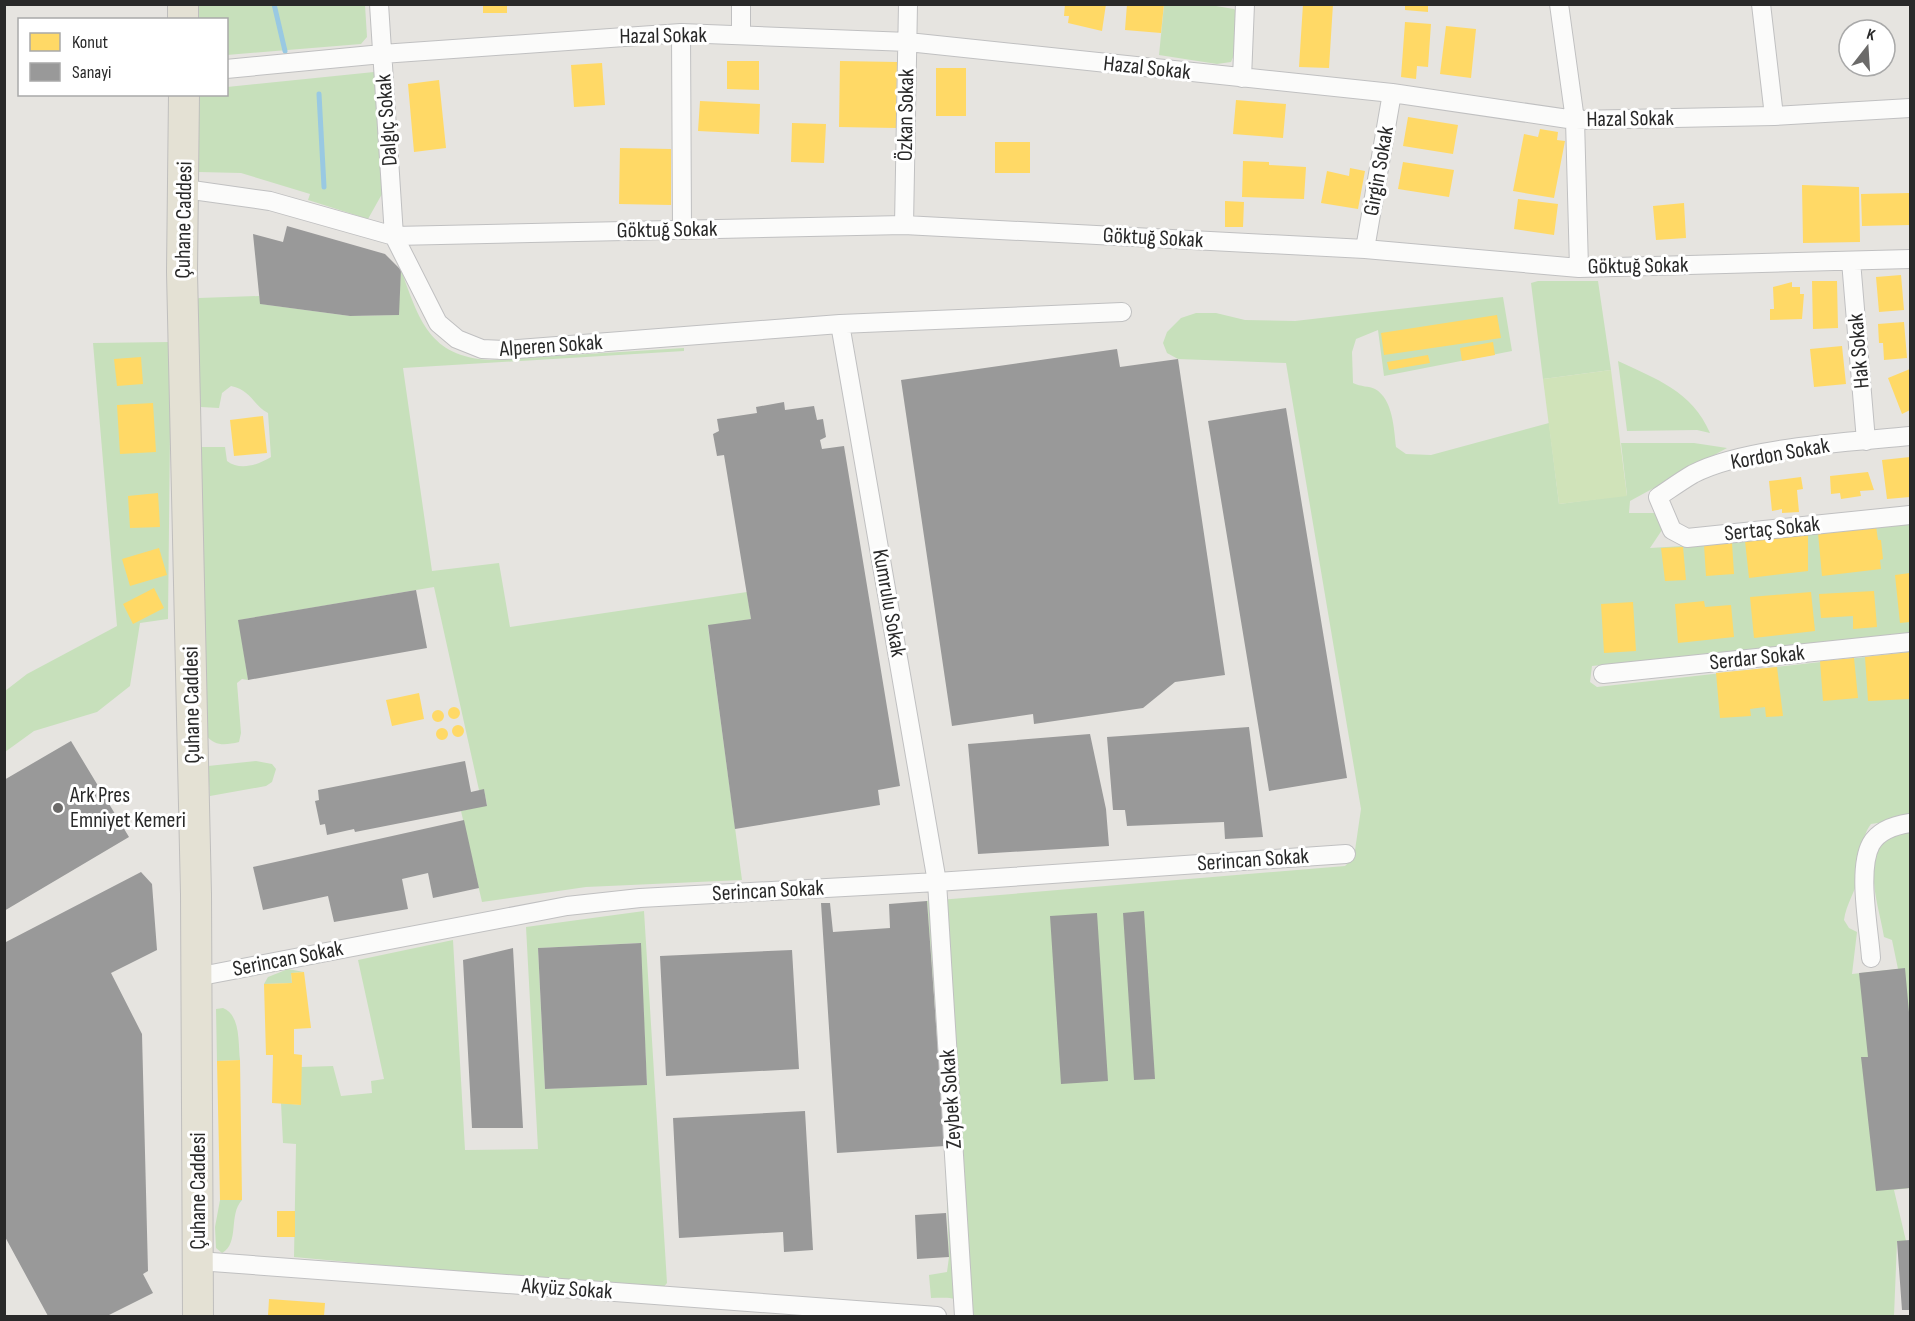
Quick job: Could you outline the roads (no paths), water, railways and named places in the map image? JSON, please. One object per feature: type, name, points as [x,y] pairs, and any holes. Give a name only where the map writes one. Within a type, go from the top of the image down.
[{"type":"main road","name":"Çuhane Caddesi","points":[[184,96],[185,189],[182,272],[196,977],[198,1317]]},
{"type":"street","name":"Dalgıç Sokak","points":[[379,4],[394,237]]},
{"type":"street","points":[[741,4],[741,35]]},
{"type":"street","name":"Özkan Sokak","points":[[904,225],[908,4]]},
{"type":"street","points":[[1242,78],[1245,4]]},
{"type":"street","points":[[1559,4],[1575,120],[1579,267]]},
{"type":"street","points":[[1761,4],[1774,116]]},
{"type":"street","name":"Hazal Sokak","points":[[228,69],[382,54],[681,33],[908,42],[1392,93],[1575,120],[1774,116],[1911,108]]},
{"type":"street","points":[[681,33],[682,229]]},
{"type":"street","name":"Girgin Sokak","points":[[1365,249],[1392,93]]},
{"type":"street","points":[[185,189],[270,201],[394,237]]},
{"type":"street","name":"Göktuğ Sokak","points":[[394,237],[904,225],[1365,249],[1579,267],[1911,258]]},
{"type":"street","name":"Alperen Sokak","points":[[394,237],[438,323],[456,339],[482,349],[504,350],[840,324],[1122,312]]},
{"type":"street","name":"Hak Sokak","points":[[1851,261],[1866,441]]},
{"type":"street","name":"Kumrulu Sokak","points":[[840,324],[938,882]]},
{"type":"street","name":"Kordon Sokak","points":[[1658,497],[1694,473],[1739,459],[1768,453],[1911,436]]},
{"type":"street","name":"Sertaç Sokak","points":[[1658,497],[1672,530],[1687,538],[1911,515]]},
{"type":"street","name":"Serdar Sokak","points":[[1604,674],[1911,642]]},
{"type":"street","points":[[1871,958],[1865,859],[1871,843],[1880,834],[1890,828],[1911,823]]},
{"type":"street","name":"Serincan Sokak","points":[[196,977],[567,906],[640,898],[938,882],[1346,854]]},
{"type":"street","name":"Zeybek Sokak","points":[[938,882],[964,1317]]},
{"type":"street","name":"Akyüz Sokak","points":[[198,1261],[937,1317]]},
{"type":"waterway","points":[[274,4],[285,51]]},
{"type":"waterway","points":[[319,94],[324,187]]},
{"type":"place","name":"Ark Pres Emniyet Kemeri","points":[[58,808]]}]
